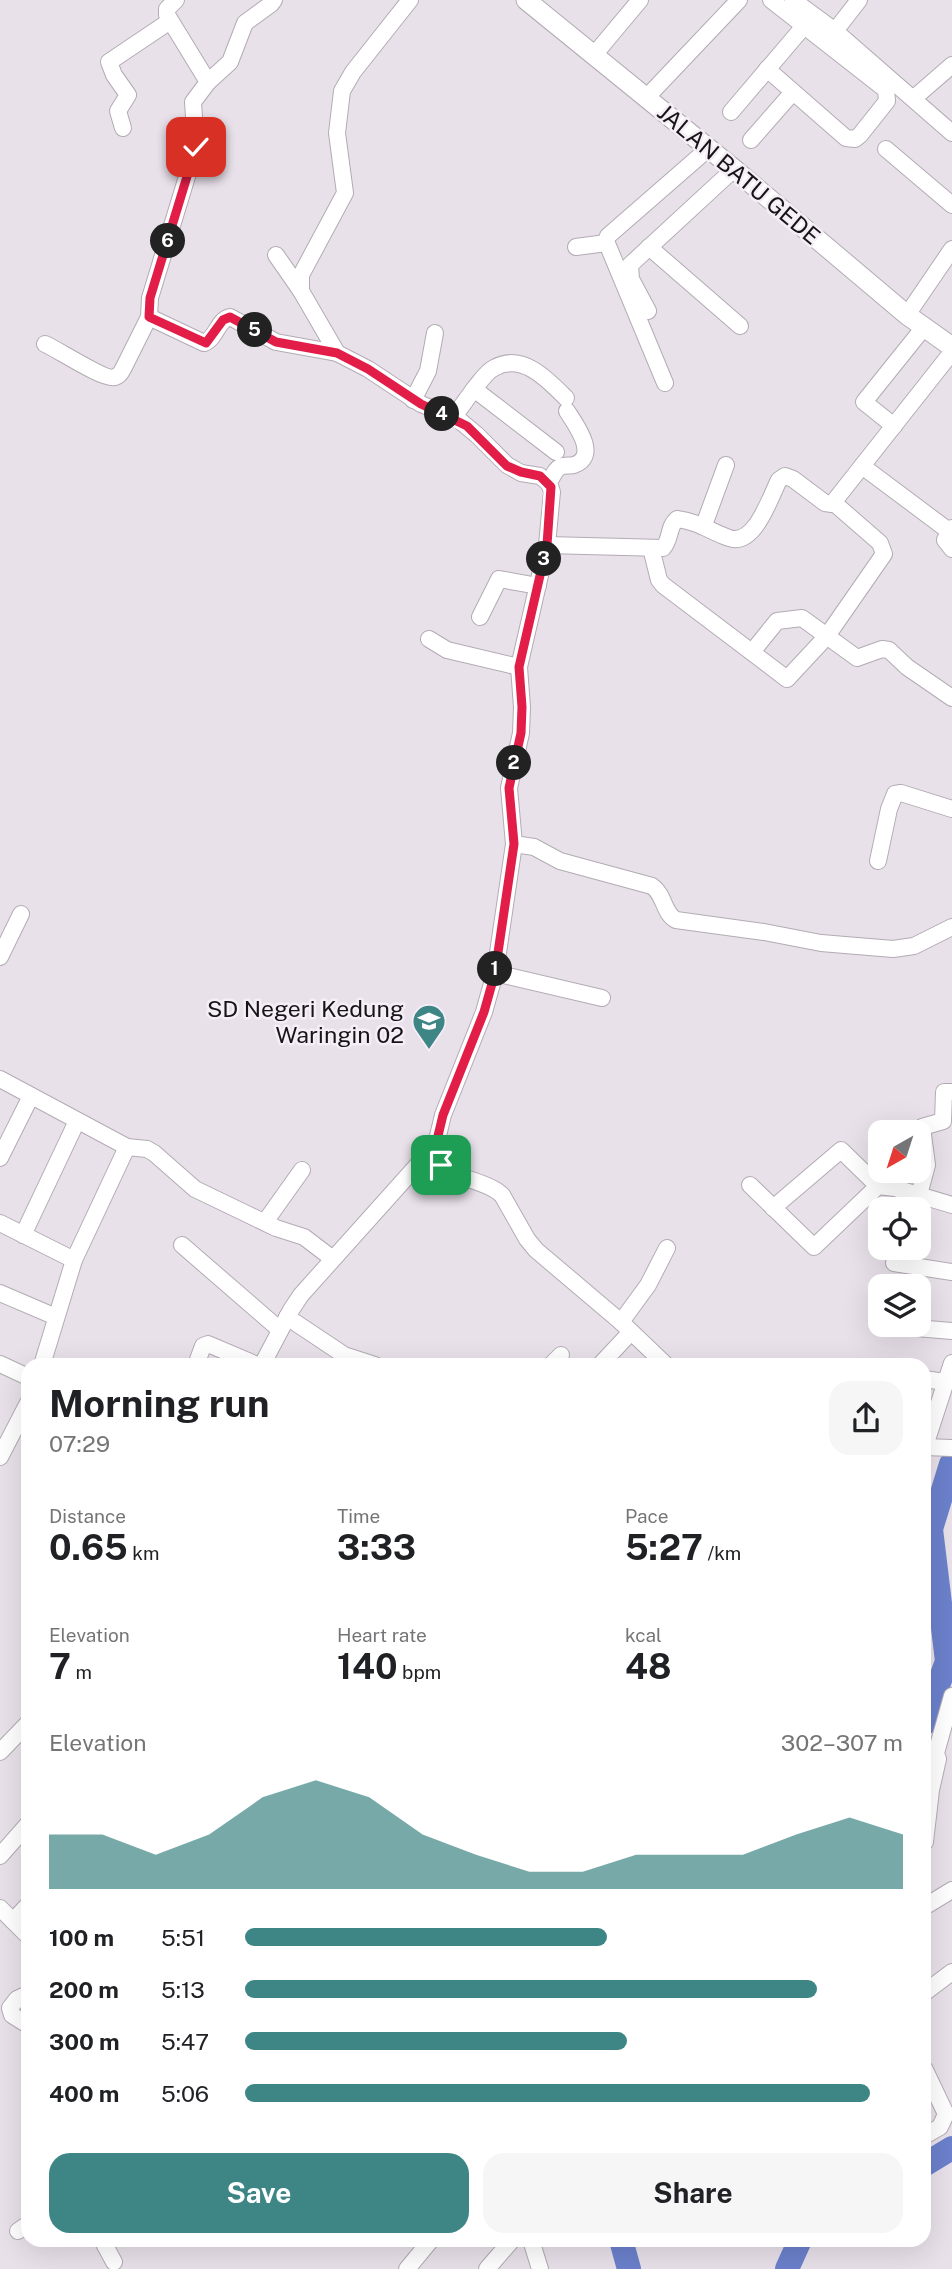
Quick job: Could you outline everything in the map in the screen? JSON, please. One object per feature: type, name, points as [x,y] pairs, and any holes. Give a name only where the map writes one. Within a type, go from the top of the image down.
[{"type":"street","points":[[176,0],[167,11],[170,21],[208,82]]},
{"type":"street","points":[[45,344],[113,378],[123,369],[139,342],[149,317],[150,298],[196,147],[193,102],[208,82],[230,62],[241,28],[274,0]]},
{"type":"street","points":[[301,291],[301,275],[345,193],[337,133],[342,91],[353,72],[410,0]]},
{"type":"street","name":"JALAN BATU GEDE","points":[[526,0],[952,350]]},
{"type":"street","points":[[594,55],[640,0]]},
{"type":"street","points":[[647,97],[739,0]]},
{"type":"street","points":[[766,69],[850,139],[860,135],[887,101],[886,90],[771,0]]},
{"type":"street","points":[[793,0],[835,31],[952,133]]},
{"type":"street","points":[[835,31],[859,0]]},
{"type":"street","points":[[123,128],[118,111],[128,95],[114,75],[109,62],[170,21]]},
{"type":"street","points":[[730,112],[805,25]]},
{"type":"street","points":[[914,98],[952,65]]},
{"type":"street","points":[[751,140],[793,92]]},
{"type":"street","points":[[665,383],[606,243],[608,236],[709,148]]},
{"type":"street","points":[[886,149],[952,205]]},
{"type":"street","points":[[648,311],[631,279],[630,265],[734,169]]},
{"type":"street","points":[[576,247],[606,243]]},
{"type":"street","points":[[649,247],[740,326]]},
{"type":"street","points":[[907,315],[952,249]]},
{"type":"street","points":[[276,255],[301,291],[337,353]]},
{"type":"street","points":[[149,317],[206,343],[223,320],[230,317],[276,342],[337,353],[368,369],[413,400],[453,418],[477,435],[507,466],[540,476],[549,483],[552,492],[547,545],[519,667],[521,733],[509,788],[514,844],[495,973],[484,1012],[443,1115],[436,1154],[441,1165],[451,1172],[497,1191],[536,1250],[658,1358]]},
{"type":"street","points":[[894,426],[864,402],[925,326]]},
{"type":"street","points":[[413,400],[428,370],[435,333]]},
{"type":"street","points":[[547,545],[664,547],[673,522],[677,519],[704,525],[732,539],[744,538],[756,526],[779,480],[785,476],[825,503],[834,502],[952,350]]},
{"type":"street","points":[[453,418],[474,388],[492,369],[509,362],[523,364],[534,370],[544,377],[566,404],[583,437],[586,451],[584,458],[577,464],[557,469],[549,483]]},
{"type":"street","points":[[474,388],[556,452]]},
{"type":"street","points":[[704,525],[726,465]]},
{"type":"street","points":[[862,466],[950,529],[945,540],[952,549]]},
{"type":"street","points":[[651,548],[659,580],[663,585],[787,679],[827,636],[884,554],[880,543],[834,502]]},
{"type":"street","points":[[480,617],[499,579],[538,586]]},
{"type":"street","points":[[752,652],[777,621],[802,618],[857,658],[882,649],[889,650],[907,667],[952,698]]},
{"type":"street","points":[[429,639],[447,650],[519,667]]},
{"type":"street","points":[[878,861],[895,794],[901,793],[952,809]]},
{"type":"street","points":[[514,844],[534,847],[560,861],[652,886],[660,892],[669,916],[676,920],[836,945],[893,948],[914,946],[952,927]]},
{"type":"street","points":[[0,957],[21,914]]},
{"type":"street","points":[[495,973],[603,998]]},
{"type":"street","points":[[0,1079],[127,1147],[147,1149],[195,1189],[304,1237],[333,1259]]},
{"type":"street","points":[[919,1195],[927,1165],[922,1127],[943,1121],[944,1095],[946,1091],[952,1092]]},
{"type":"street","points":[[0,1158],[31,1096]]},
{"type":"street","points":[[23,1235],[77,1121]]},
{"type":"street","points":[[266,1358],[301,1295],[417,1168],[437,1140]]},
{"type":"street","points":[[44,1358],[74,1260],[127,1147]]},
{"type":"street","points":[[773,1208],[841,1150],[878,1186]]},
{"type":"street","points":[[265,1222],[302,1170]]},
{"type":"street","points":[[750,1185],[814,1247],[878,1186],[889,1186],[952,1205]]},
{"type":"street","points":[[0,1223],[74,1260]]},
{"type":"street","points":[[182,1245],[284,1323],[353,1358]]},
{"type":"street","points":[[605,1358],[625,1328],[667,1248]]},
{"type":"street","points":[[894,1263],[952,1272]]},
{"type":"street","points":[[0,1293],[56,1317]]},
{"type":"street","points":[[931,1329],[952,1331]]},
{"type":"street","points":[[199,1358],[203,1346],[208,1344],[241,1358]]},
{"type":"street","points":[[931,1430],[952,1363]]},
{"type":"street","points":[[0,1364],[21,1374]]},
{"type":"street","points":[[931,1380],[946,1382]]},
{"type":"street","points":[[0,1457],[21,1416]]},
{"type":"street","points":[[931,1444],[952,1448]]},
{"type":"street","points":[[931,1790],[938,1759],[944,1754],[952,1696]]},
{"type":"street","points":[[2,1747],[21,1729]]},
{"type":"street","points":[[0,1856],[21,1832]]},
{"type":"street","points":[[931,1904],[952,1890]]},
{"type":"street","points":[[5,1915],[21,1930]]},
{"type":"street","points":[[931,1988],[952,1972]]},
{"type":"street","points":[[21,1997],[10,2008],[12,2015],[21,2021]]},
{"type":"street","points":[[931,2083],[946,2114],[940,2127],[931,2132]]},
{"type":"street","points":[[106,2247],[114,2262]]},
{"type":"street","points":[[407,2269],[425,2247]]},
{"type":"street","points":[[487,2269],[506,2247]]},
{"type":"street","points":[[533,2247],[540,2269]]},
{"type":"waterway","points":[[931,1529],[951,1464]]},
{"type":"waterway","points":[[931,1529],[947,1661],[931,1705]]},
{"type":"waterway","points":[[931,2161],[952,2148]]},
{"type":"waterway","points":[[623,2247],[629,2269]]},
{"type":"waterway","points":[[787,2269],[797,2247]]},
{"type":"place","name":"SD Negeri Kedung Waringin 02","points":[[429,1051]]},
{"type":"route","points":[[196,147],[150,298],[149,317],[204,343],[209,341],[223,320],[236,318],[276,342],[337,353],[368,369],[431,410],[458,420],[487,444],[507,466],[540,476],[551,487],[547,545],[519,667],[521,733],[509,788],[514,844],[495,973],[484,1012],[443,1115],[436,1154],[441,1165]]}]
